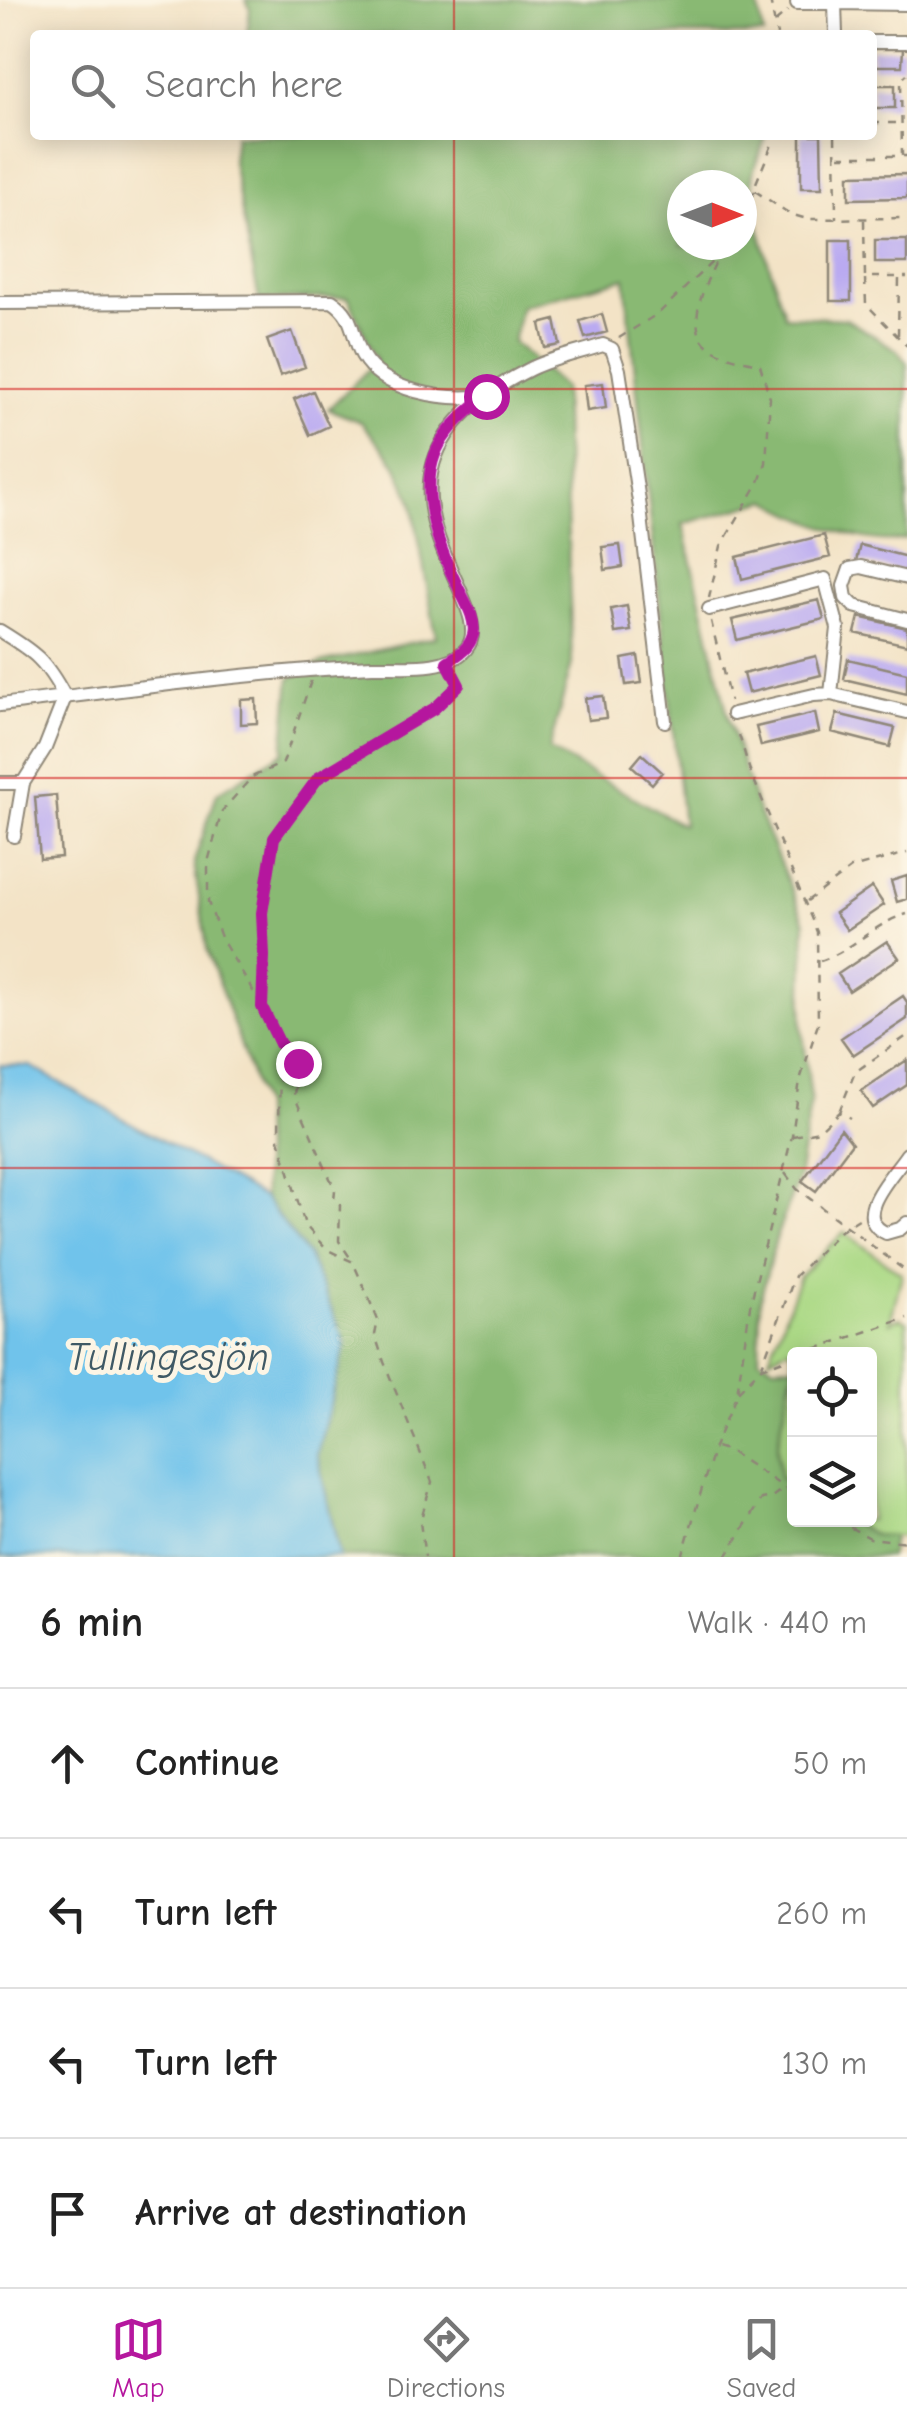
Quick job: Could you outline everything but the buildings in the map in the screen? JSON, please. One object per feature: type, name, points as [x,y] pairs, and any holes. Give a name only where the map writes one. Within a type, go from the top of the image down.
[{"type":"street","points":[[835,3],[836,30]]},
{"type":"street","points":[[797,4],[907,4]]},
{"type":"street","points":[[877,42],[907,42]]},
{"type":"street","points":[[0,303],[332,301],[346,311],[360,351],[374,373],[388,381],[446,397],[486,396]]},
{"type":"street","points":[[0,705],[314,669],[447,662],[468,648],[474,632],[471,615],[436,529],[430,496],[431,469],[441,441],[486,396],[533,367],[603,345],[612,349],[618,370],[640,508],[666,721]]},
{"type":"street","points":[[907,578],[861,566],[850,570],[844,592],[850,603],[907,620]]},
{"type":"street","points":[[709,610],[848,574]]},
{"type":"street","points":[[826,579],[838,628],[831,694]]},
{"type":"street","points":[[0,632],[36,653],[52,673],[64,698],[45,748],[24,782],[14,836]]},
{"type":"street","points":[[733,714],[831,694],[907,712]]},
{"type":"street","points":[[0,783],[24,782]]},
{"type":"street","points":[[907,1154],[878,1194],[871,1219],[880,1231],[893,1232],[907,1223]]},
{"type":"path","points":[[770,0],[776,30]]},
{"type":"path","points":[[775,22],[797,4]]},
{"type":"path","points":[[835,156],[905,156],[901,80],[907,74]]},
{"type":"path","points":[[877,123],[902,123]]},
{"type":"path","points":[[757,181],[774,140]]},
{"type":"path","points":[[835,140],[836,218]]},
{"type":"path","points":[[757,192],[790,214],[806,219],[907,218]]},
{"type":"path","points":[[864,219],[866,304],[907,346]]},
{"type":"path","points":[[603,345],[660,312],[714,260]]},
{"type":"path","points":[[682,1557],[714,1447],[737,1394],[750,1306],[792,1136],[800,1080],[818,1024],[817,932],[749,768],[709,610],[710,582],[721,546],[759,482],[766,462],[770,398],[760,365],[718,353],[704,344],[698,333],[695,322],[714,260]]},
{"type":"path","points":[[865,277],[907,277]]},
{"type":"path","points":[[898,337],[899,277]]},
{"type":"path","points":[[262,1007],[262,913],[274,838],[318,778],[435,708],[459,685],[447,662]]},
{"type":"path","points":[[314,669],[283,762],[252,777],[222,812],[208,862],[208,902],[217,928],[280,1044],[298,1063],[294,1095],[336,1190],[334,1200],[340,1205],[339,1241],[354,1262],[378,1320],[374,1334],[432,1482],[420,1522],[425,1557]]},
{"type":"path","points":[[806,901],[851,868],[907,853]]},
{"type":"path","points":[[818,962],[834,956],[892,918],[907,914]]},
{"type":"path","points":[[792,1136],[819,1131],[839,1112],[854,1072],[907,1036]]},
{"type":"path","points":[[280,1044],[278,1139],[305,1224],[326,1249],[354,1262]]},
{"type":"path","points":[[839,1112],[850,1118]]},
{"type":"path","points":[[783,1170],[796,1189],[907,1272]]},
{"type":"path","points":[[737,1394],[761,1368],[795,1276],[846,1225],[872,1211]]},
{"type":"path","points":[[822,1347],[906,1316]]},
{"type":"path","points":[[761,1368],[787,1359]]},
{"type":"path","points":[[714,1447],[729,1450],[785,1487],[772,1497],[761,1499],[726,1557]]},
{"type":"path","points":[[849,1527],[870,1538],[907,1542]]},
{"type":"green space","points":[[246,0],[757,0],[763,30],[248,30],[250,9]]},
{"type":"green space","points":[[234,140],[764,140],[754,170],[667,170],[667,260],[757,260],[757,216],[785,316],[846,319],[897,350],[907,363],[907,539],[854,536],[817,524],[768,500],[683,524],[729,721],[756,806],[805,922],[802,1026],[811,1099],[798,1178],[777,1235],[760,1300],[759,1358],[774,1366],[787,1365],[787,1399],[777,1447],[780,1478],[787,1482],[787,1527],[860,1527],[874,1535],[893,1536],[890,1557],[340,1557],[317,1454],[346,1343],[308,1256],[264,1198],[262,1106],[207,949],[194,862],[217,793],[283,752],[290,678],[321,663],[436,637],[412,501],[395,463],[361,422],[328,409],[377,361],[348,297],[259,300],[232,161]],"holes":[[[625,278],[682,825],[549,750],[572,663],[563,387],[513,342],[521,306]]]},
{"type":"green space","points":[[844,1232],[902,1274],[890,1322],[899,1318],[907,1321],[907,1537],[874,1535],[860,1527],[877,1527],[877,1347],[787,1347],[769,1358],[800,1276]]},
{"type":"green space","points":[[787,1399],[787,1482],[780,1478],[777,1447]]},
{"type":"water","name":"Tullingesjön","points":[[0,1065],[30,1066],[264,1198],[308,1256],[346,1343],[317,1454],[340,1557],[0,1557]]},
{"type":"route","points":[[298,1063],[280,1044],[262,1007],[262,913],[274,838],[318,778],[435,708],[459,685],[447,662],[468,648],[474,632],[471,615],[436,529],[430,496],[431,469],[441,441],[486,396]]}]
